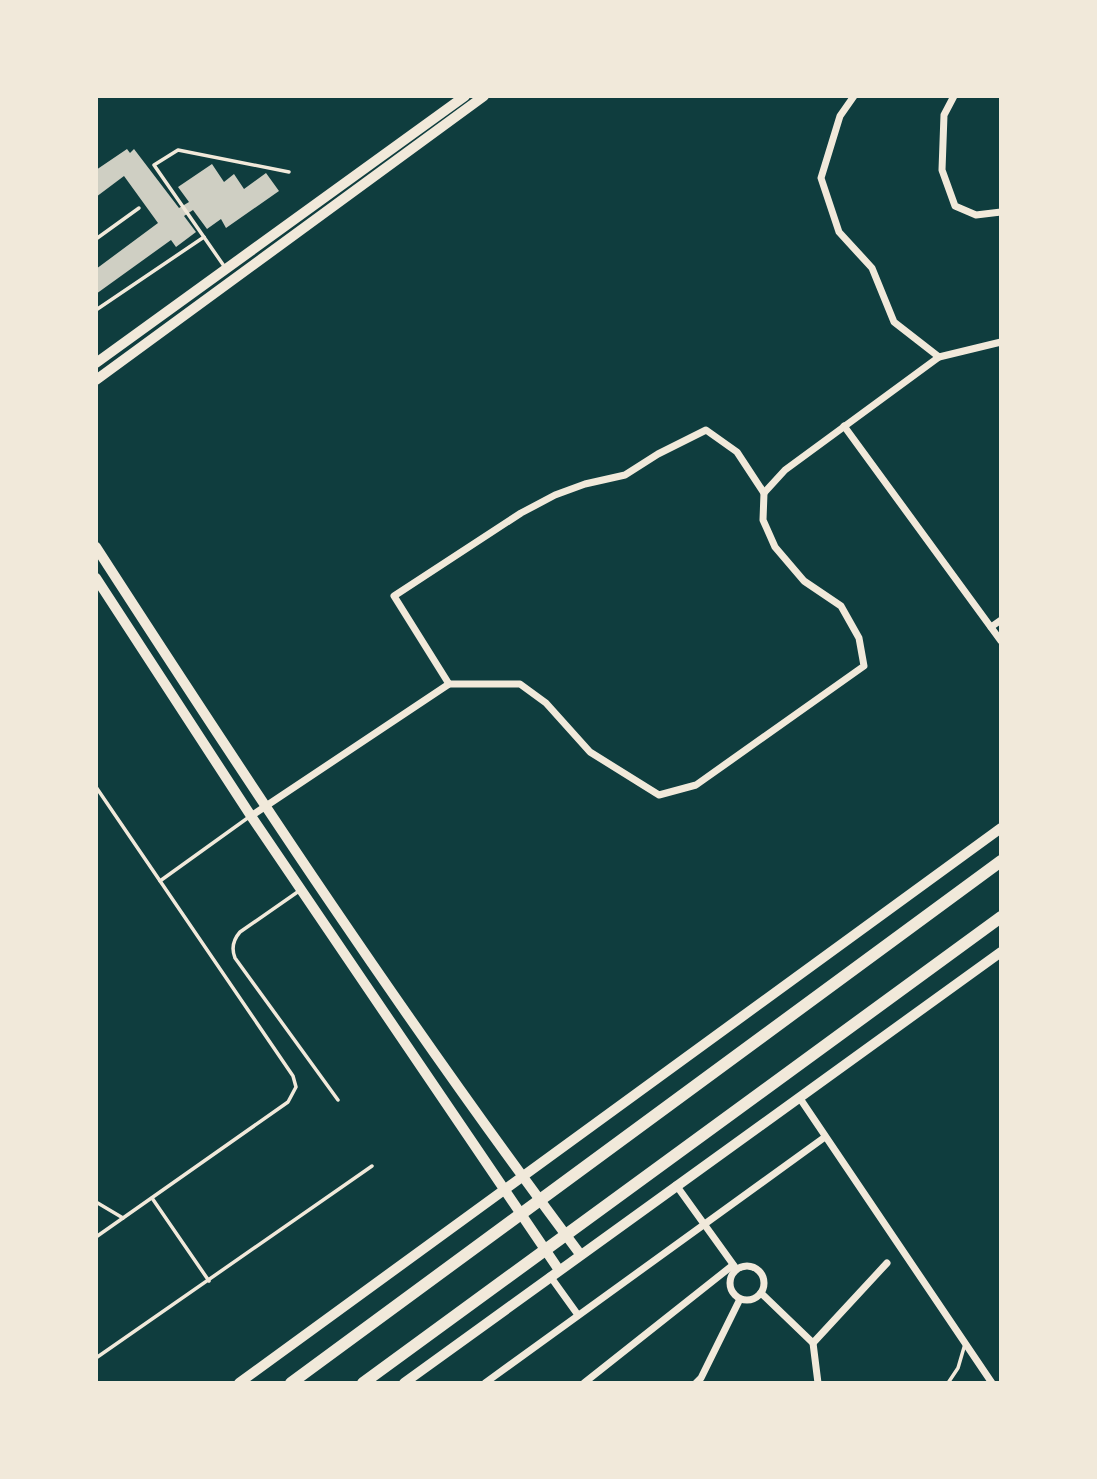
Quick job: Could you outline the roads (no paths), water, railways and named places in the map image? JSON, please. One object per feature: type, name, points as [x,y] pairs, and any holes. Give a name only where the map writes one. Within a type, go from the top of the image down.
[{"type":"highway","points":[[291,1383],[1001,861]]},
{"type":"highway","points":[[363,1383],[1001,917]]},
{"type":"main road","points":[[96,363],[465,96]]},
{"type":"main road","points":[[96,380],[484,96]]},
{"type":"main road","points":[[96,547],[265,807],[522,1177],[580,1254]]},
{"type":"main road","points":[[96,578],[251,816],[545,1250],[554,1273]]},
{"type":"street","points":[[854,96],[840,116],[821,178],[835,221],[839,232],[872,268],[894,322],[939,357]]},
{"type":"street","points":[[954,96],[944,115],[942,170],[955,206],[976,215],[1001,212]]},
{"type":"street","points":[[764,493],[785,470],[939,357],[1001,342]]},
{"type":"street","points":[[844,426],[1001,641]]},
{"type":"street","points":[[251,816],[449,684],[520,684],[546,703],[590,752],[659,795],[696,785],[864,666],[859,638],[841,606],[804,581],[775,547],[763,520],[764,493],[737,452],[706,429],[625,475],[585,484],[555,495],[521,513],[394,596],[449,684]]},
{"type":"street","points":[[990,627],[1001,620]]},
{"type":"street","points":[[239,1383],[1001,828]]},
{"type":"street","points":[[404,1383],[1001,952]]},
{"type":"street","points":[[799,1097],[992,1383]]},
{"type":"street","points":[[485,1383],[825,1137]]},
{"type":"street","points":[[676,1185],[735,1267]]},
{"type":"street","points":[[813,1343],[887,1263]]},
{"type":"street","points":[[584,1383],[735,1267],[750,1265],[760,1271],[765,1282],[761,1293],[751,1300],[735,1296],[730,1286],[735,1267]]},
{"type":"street","points":[[554,1273],[578,1315]]},
{"type":"street","points":[[761,1293],[813,1343],[818,1383]]},
{"type":"street","points":[[701,1381],[740,1299]]},
{"type":"lane","points":[[226,268],[154,165],[178,149],[289,172]]},
{"type":"lane","points":[[96,239],[139,208]]},
{"type":"lane","points":[[96,310],[205,237]]},
{"type":"lane","points":[[96,787],[293,1076],[296,1087],[288,1102],[96,1237]]},
{"type":"lane","points":[[160,881],[251,816]]},
{"type":"lane","points":[[301,889],[240,932],[232,949],[235,958],[338,1100]]},
{"type":"lane","points":[[96,1358],[372,1166]]},
{"type":"lane","points":[[152,1198],[209,1281]]},
{"type":"lane","points":[[96,1202],[123,1218]]},
{"type":"lane","points":[[948,1383],[958,1368],[965,1344]]}]
